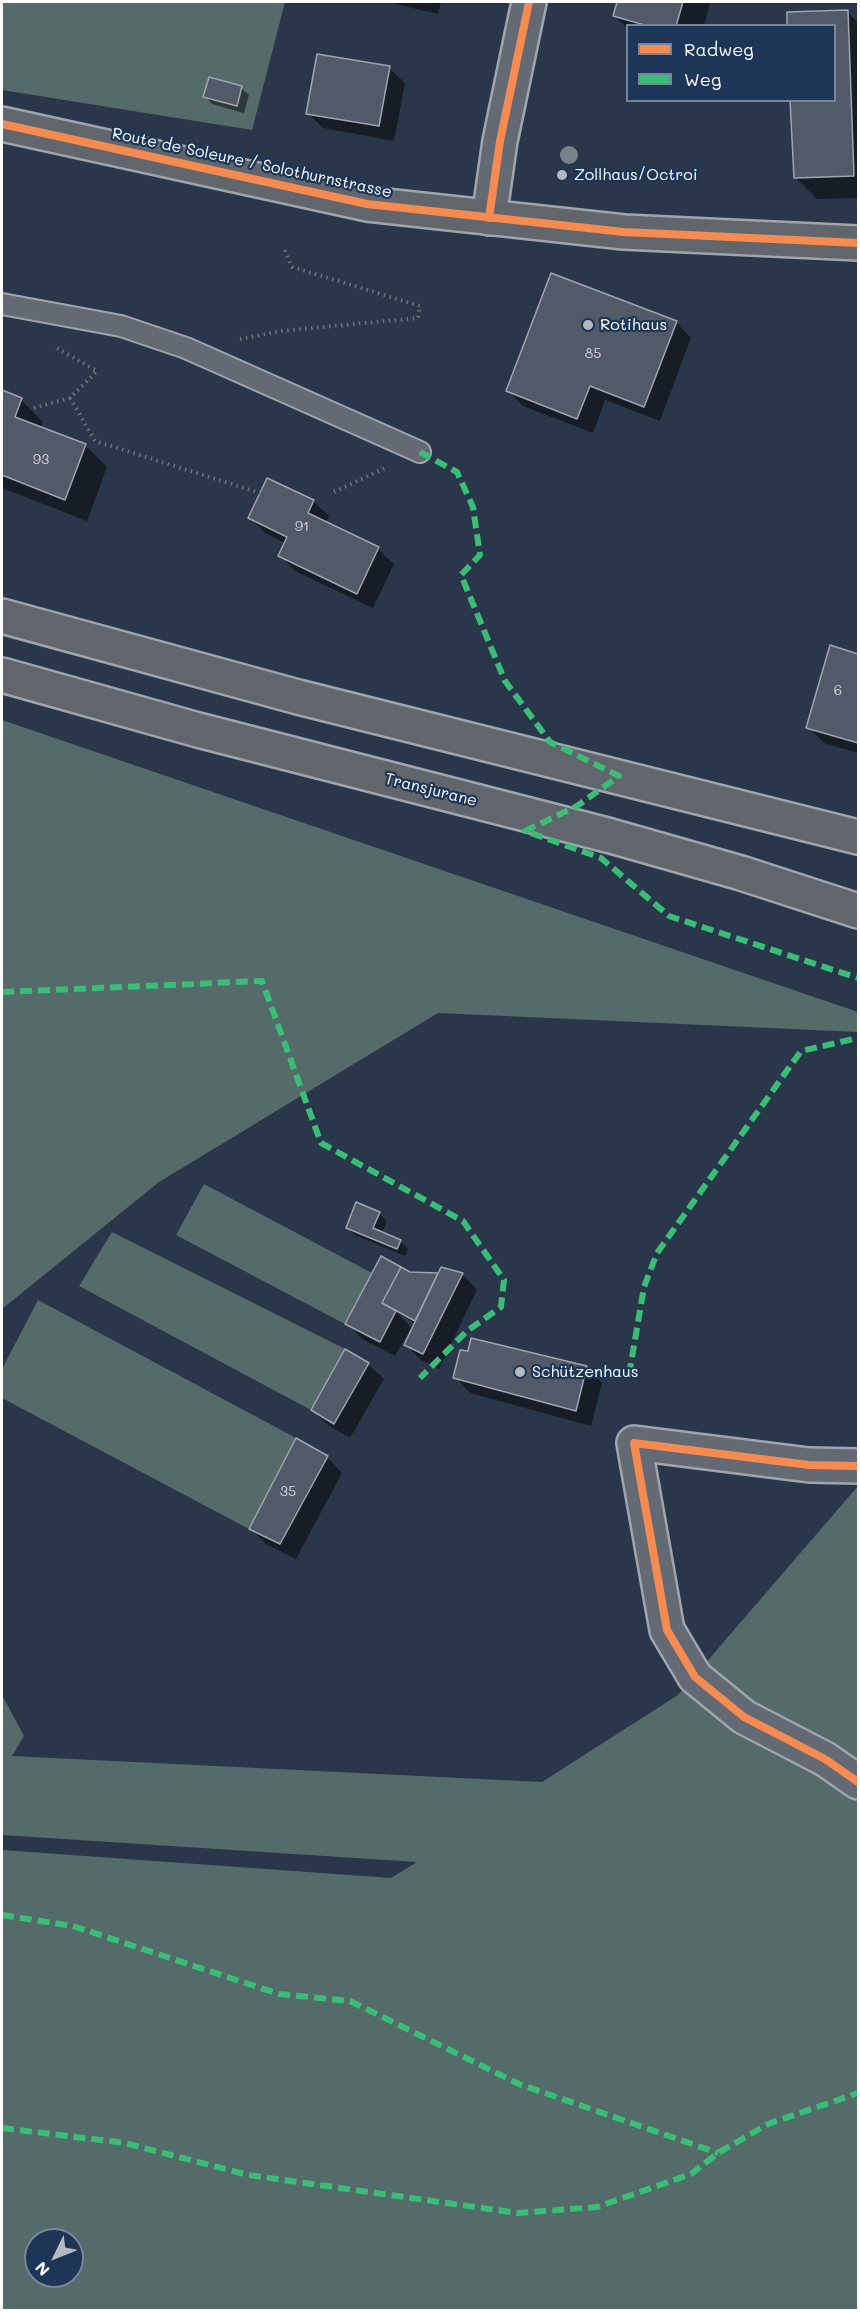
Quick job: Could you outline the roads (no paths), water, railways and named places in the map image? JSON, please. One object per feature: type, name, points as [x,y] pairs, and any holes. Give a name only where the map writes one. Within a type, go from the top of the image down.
[{"type":"main road","name":"Route de Soleure / Solothurnstrasse","points":[[2,123],[368,204],[624,232],[858,243]]},
{"type":"main road","points":[[2,616],[310,700],[858,837]]},
{"type":"main road","name":"Transjurane","points":[[2,675],[198,730],[611,836],[741,873],[858,911]]},
{"type":"street","points":[[489,218],[500,141],[529,2]]},
{"type":"street","points":[[858,1466],[809,1465],[634,1443],[667,1630],[695,1677],[744,1717],[825,1759],[858,1782]]},
{"type":"lane","points":[[2,304],[121,326],[186,348],[420,452]]},
{"type":"place","name":"Zollhaus/Octroi","points":[[562,175]]},
{"type":"place","name":"Rotihaus","points":[[588,325]]},
{"type":"place","name":"Schützenhaus","points":[[520,1372]]}]
